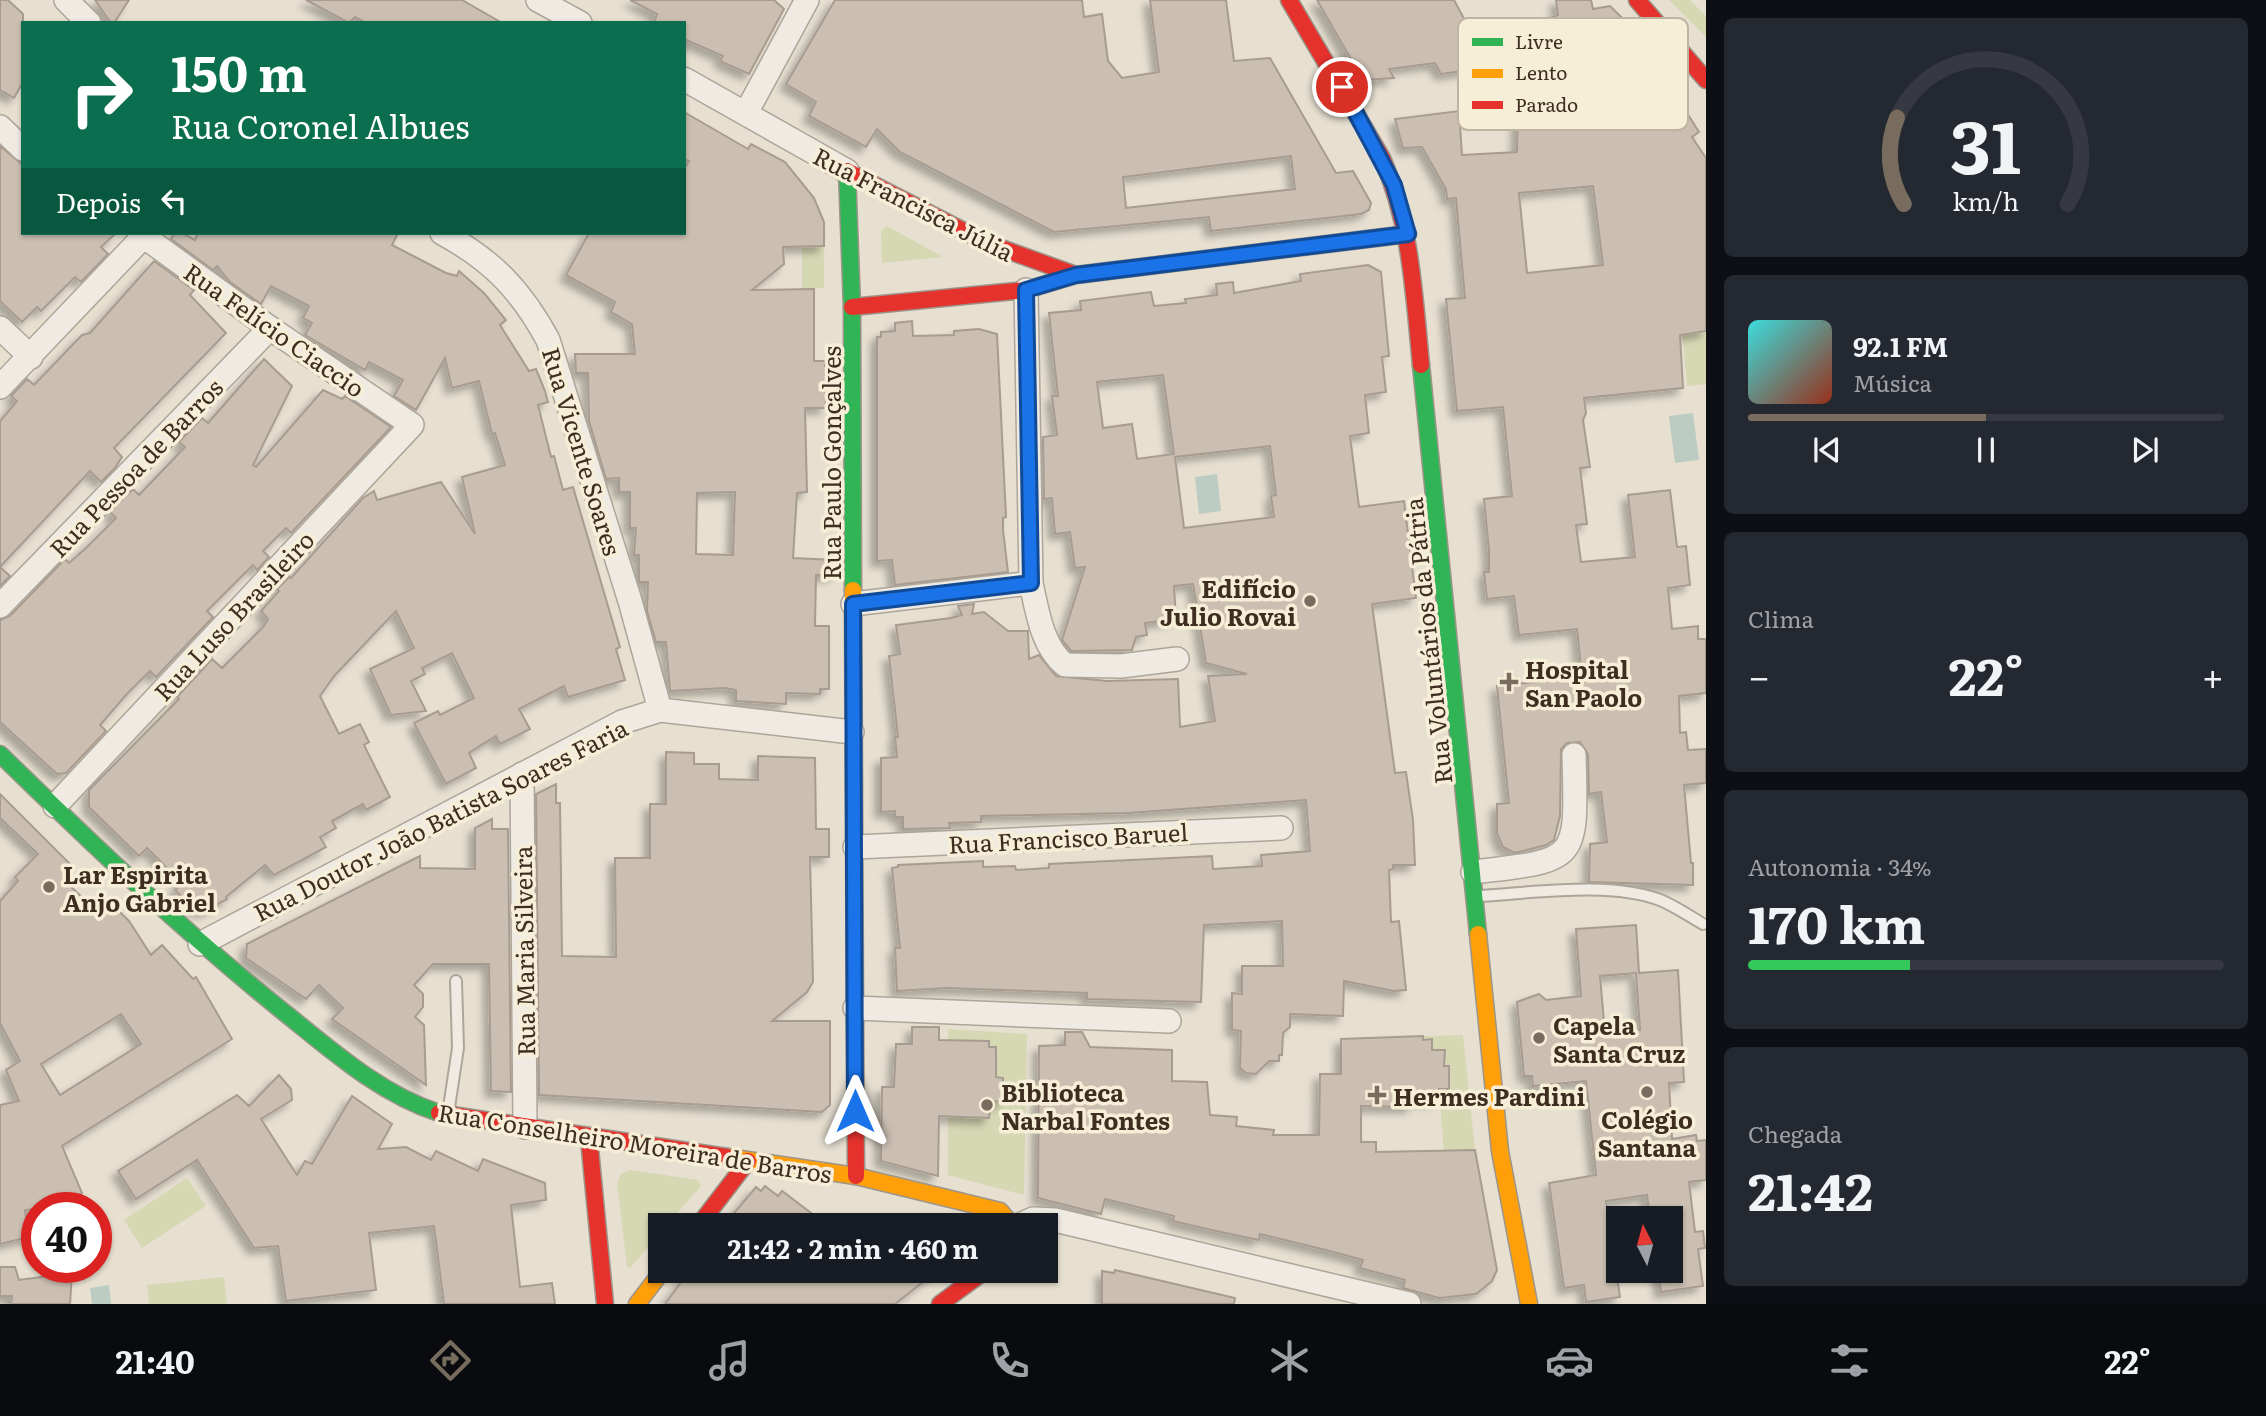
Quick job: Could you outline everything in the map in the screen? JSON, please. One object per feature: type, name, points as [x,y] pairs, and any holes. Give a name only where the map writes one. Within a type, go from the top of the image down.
[{"type":"main road","name":"Rua Voluntários da Pátria","points":[[1289,0],[1382,158],[1394,185],[1408,234],[1500,1151],[1530,1304]]},
{"type":"main road","points":[[1637,0],[1653,18]]},
{"type":"main road","points":[[1688,59],[1706,80]]},
{"type":"main road","name":"Rua Francisca Júlia","points":[[847,171],[989,245],[1040,266],[1076,275],[1408,234]]},
{"type":"main road","name":"Rua Paulo Gonçalves","points":[[847,171],[852,307],[856,1176]]},
{"type":"main road","points":[[981,295],[988,268],[989,245]]},
{"type":"main road","points":[[852,307],[1026,290],[1076,275]]},
{"type":"main road","name":"Rua Conselheiro Moreira de Barros","points":[[0,754],[126,878],[200,944],[370,1080],[408,1103],[448,1116],[589,1139],[856,1176],[1002,1213]]},
{"type":"main road","points":[[589,1139],[606,1304]]},
{"type":"main road","points":[[708,1213],[748,1161]]},
{"type":"main road","points":[[637,1304],[653,1283]]},
{"type":"main road","points":[[940,1304],[968,1283]]},
{"type":"street","points":[[66,0],[87,21]]},
{"type":"street","points":[[538,0],[576,21]]},
{"type":"street","points":[[746,113],[807,0]]},
{"type":"street","name":"Rua Francisca Júlia","points":[[686,80],[847,171]]},
{"type":"street","points":[[0,127],[21,147]]},
{"type":"street","points":[[0,387],[31,357],[141,235]]},
{"type":"street","name":"Rua Felício Ciaccio","points":[[143,235],[270,328],[412,425]]},
{"type":"street","name":"Rua Vicente Soares","points":[[445,235],[500,271],[528,303],[548,340],[631,601],[660,710]]},
{"type":"street","points":[[1026,290],[1031,583],[1049,645],[1065,665],[1121,666],[1177,659]]},
{"type":"street","points":[[0,328],[31,357]]},
{"type":"street","name":"Rua Pessoa de Barros","points":[[0,606],[270,328]]},
{"type":"street","name":"Rua Luso Brasileiro","points":[[55,806],[412,425]]},
{"type":"street","points":[[853,604],[1031,583]]},
{"type":"street","name":"Rua Doutor João Batista Soares Faria","points":[[200,944],[611,727],[660,710],[852,732]]},
{"type":"street","points":[[1473,872],[1547,862],[1565,851],[1572,839],[1575,823],[1574,755]]},
{"type":"street","name":"Rua Maria Silveira","points":[[522,774],[525,1128]]},
{"type":"street","name":"Rua Francisco Baruel","points":[[855,847],[1281,828]]},
{"type":"street","points":[[855,1008],[1169,1021]]},
{"type":"street","points":[[1058,1221],[1409,1304]]},
{"type":"lane","points":[[1475,896],[1567,891],[1638,894],[1661,901],[1703,924]]},
{"type":"lane","points":[[448,1116],[458,1048],[456,981]]},
{"type":"green space","points":[[1669,0],[1690,0],[1706,16],[1706,37],[1688,18]]},
{"type":"green space","points":[[887,226],[943,257],[882,263],[881,231]]},
{"type":"green space","points":[[824,246],[824,288],[802,289],[802,247]]},
{"type":"green space","points":[[1706,327],[1706,384],[1687,386],[1682,330]]},
{"type":"green space","name":"Biblioteca Narbal Fontes","points":[[948,1029],[1027,1034],[1024,1195],[948,1175]]},
{"type":"green space","points":[[1463,1035],[1475,1150],[1444,1152],[1439,1089],[1449,1089],[1449,1066],[1444,1066],[1445,1051],[1432,1050],[1432,1040],[1423,1040],[1423,1036]]},
{"type":"green space","points":[[630,1170],[698,1180],[701,1186],[677,1213],[648,1213],[648,1248],[630,1268],[627,1267],[617,1183],[621,1174]]},
{"type":"green space","points":[[187,1178],[206,1206],[142,1248],[124,1220]]},
{"type":"green space","points":[[224,1277],[227,1304],[149,1304],[147,1285]]},
{"type":"shaded area","points":[[1693,413],[1699,460],[1675,463],[1669,416]]},
{"type":"shaded area","points":[[1217,474],[1221,511],[1199,514],[1195,477]]},
{"type":"shaded area","points":[[109,1285],[111,1304],[92,1304],[90,1288]]},
{"type":"building","points":[[0,0],[8,0],[23,14],[21,86],[14,98],[0,90]]},
{"type":"building","points":[[95,0],[129,0],[115,21],[110,21]]},
{"type":"building","points":[[306,0],[462,0],[499,21],[362,21],[355,17],[351,21],[345,21]]},
{"type":"building","points":[[630,0],[774,0],[784,9],[749,74],[720,61],[723,56],[686,40],[686,21],[655,21],[657,14]]},
{"type":"building","points":[[835,0],[1082,0],[1084,17],[1102,14],[1108,61],[1122,78],[1159,72],[1150,0],[1226,0],[1234,61],[1270,58],[1336,173],[1353,171],[1371,203],[1369,210],[1361,214],[1211,231],[1209,217],[1054,232],[900,152],[877,129],[866,147],[809,116],[816,102],[786,84]],"holes":[[[1291,156],[1295,189],[1126,208],[1123,177]]]},
{"type":"building","points":[[1317,0],[1454,0],[1464,18],[1458,18],[1458,72],[1441,74],[1435,63],[1389,69],[1394,78],[1363,80]]},
{"type":"building","points":[[1556,0],[1591,0],[1593,9],[1610,6],[1622,18],[1550,18],[1558,15]]},
{"type":"building","points":[[1458,111],[1462,155],[1517,152],[1517,130],[1688,130],[1688,114],[1699,132],[1692,137],[1706,158],[1706,331],[1680,335],[1683,388],[1584,398],[1586,413],[1583,420],[1590,467],[1580,468],[1587,524],[1576,525],[1581,562],[1635,557],[1628,495],[1670,490],[1677,547],[1686,546],[1690,585],[1668,588],[1672,629],[1698,626],[1698,639],[1706,639],[1706,693],[1679,696],[1680,733],[1686,732],[1688,750],[1706,749],[1706,783],[1684,785],[1693,885],[1589,882],[1590,844],[1607,842],[1601,792],[1589,794],[1588,754],[1580,742],[1567,743],[1561,749],[1560,816],[1554,840],[1546,845],[1515,853],[1503,847],[1497,833],[1497,804],[1509,803],[1497,686],[1582,677],[1577,629],[1519,635],[1514,596],[1487,599],[1484,572],[1489,572],[1489,551],[1484,499],[1512,496],[1503,407],[1457,411],[1446,299],[1465,298],[1456,198],[1447,199],[1446,189],[1422,147],[1403,148],[1395,119]],"holes":[[[1593,186],[1603,265],[1527,273],[1519,193]]]},
{"type":"building","points":[[686,113],[748,149],[751,144],[785,162],[814,198],[824,222],[824,246],[783,247],[784,264],[752,290],[814,289],[814,361],[825,361],[826,408],[805,408],[807,492],[797,493],[793,558],[835,560],[835,575],[816,575],[815,626],[829,626],[829,689],[820,689],[820,694],[786,693],[786,704],[736,701],[736,690],[725,688],[670,691],[666,642],[656,642],[647,611],[648,582],[639,582],[639,555],[634,555],[636,528],[630,528],[630,492],[619,492],[619,478],[606,479],[589,421],[588,373],[576,373],[575,354],[635,354],[632,324],[611,312],[615,302],[566,275],[588,235],[686,235],[686,166],[689,161],[686,160]],"holes":[[[735,492],[733,555],[696,554],[697,493]]]},
{"type":"building","points":[[0,146],[21,163],[21,235],[114,235],[101,247],[108,254],[81,282],[75,277],[41,311],[37,307],[22,322],[0,301]]},
{"type":"building","points":[[173,235],[186,235],[195,240],[197,235],[397,235],[392,245],[446,273],[457,276],[459,271],[484,293],[506,320],[500,325],[529,371],[536,369],[545,391],[548,402],[538,405],[551,457],[554,456],[563,490],[573,487],[620,647],[616,649],[625,680],[568,697],[564,686],[519,709],[530,729],[500,744],[496,736],[469,753],[476,768],[446,784],[414,723],[438,711],[440,715],[474,698],[452,653],[422,668],[425,674],[411,681],[426,711],[391,715],[370,669],[414,648],[396,611],[335,675],[320,696],[339,734],[360,724],[369,742],[364,745],[390,797],[366,810],[363,804],[332,821],[336,828],[320,837],[326,847],[274,875],[265,865],[226,897],[227,899],[205,911],[194,909],[175,890],[182,883],[147,848],[139,856],[89,807],[89,790],[179,699],[177,697],[212,659],[222,668],[263,627],[268,619],[261,611],[279,591],[277,589],[291,578],[363,498],[374,491],[377,500],[441,482],[475,534],[462,477],[505,465],[495,433],[492,434],[479,381],[452,388],[445,358],[416,410],[394,396],[403,380],[369,362],[365,370],[305,335],[312,323],[303,318],[309,306],[271,286],[261,304],[230,282],[217,266],[213,270],[171,239]]},
{"type":"building","points":[[154,261],[194,290],[190,295],[226,333],[114,448],[122,457],[114,469],[101,482],[90,471],[0,567],[0,421],[17,401],[11,396],[27,379],[34,385],[82,335],[90,333]]},
{"type":"building","points":[[1368,265],[1381,272],[1389,356],[1382,357],[1386,392],[1365,395],[1369,433],[1350,436],[1359,507],[1404,501],[1416,598],[1372,604],[1395,773],[1406,772],[1413,820],[1415,865],[1393,865],[1393,869],[1389,870],[1391,922],[1399,921],[1406,990],[1394,991],[1344,981],[1343,1016],[1290,1014],[1290,1027],[1283,1033],[1282,1055],[1279,1055],[1279,1061],[1269,1061],[1256,1074],[1246,1073],[1240,1068],[1241,1031],[1232,1030],[1232,993],[1242,994],[1242,966],[1283,966],[1282,921],[1204,925],[1201,1002],[1087,999],[1087,993],[947,988],[897,991],[895,948],[900,948],[892,868],[898,865],[983,861],[983,867],[1015,866],[1016,870],[1049,868],[1049,864],[1212,856],[1213,869],[1262,866],[1261,855],[1310,851],[1306,800],[1127,813],[981,816],[981,822],[949,823],[950,828],[903,829],[903,817],[895,817],[895,811],[881,812],[881,758],[897,757],[895,737],[898,737],[889,656],[900,654],[896,625],[962,615],[958,606],[974,604],[972,614],[984,612],[1008,631],[1028,631],[1029,659],[1039,655],[1056,676],[1107,681],[1178,679],[1180,727],[1215,721],[1208,676],[1247,674],[1206,663],[1193,584],[1174,586],[1176,619],[1145,623],[1147,635],[1136,637],[1132,650],[1071,651],[1062,640],[1085,567],[1075,568],[1070,532],[1055,534],[1052,498],[1044,499],[1043,437],[1057,435],[1052,396],[1058,396],[1049,313],[1081,310],[1080,301],[1151,292],[1154,306],[1186,303],[1185,299],[1217,295],[1216,284],[1233,282],[1234,293],[1301,281],[1300,274]],"holes":[[[1163,375],[1174,454],[1137,459],[1132,424],[1103,428],[1097,382]],[[1270,446],[1276,495],[1271,496],[1274,517],[1184,528],[1175,457]]]},
{"type":"building","points":[[912,321],[913,336],[954,335],[954,331],[979,329],[997,334],[1006,517],[1003,518],[1003,530],[1008,572],[895,585],[892,560],[877,561],[877,337],[881,337],[881,332],[895,331],[895,323]]},
{"type":"building","points":[[264,359],[292,386],[253,465],[256,467],[323,390],[342,399],[345,396],[391,427],[291,533],[286,528],[263,551],[269,557],[257,570],[253,565],[207,611],[213,617],[156,677],[150,671],[127,694],[100,725],[106,731],[66,773],[57,774],[0,722],[0,620],[10,616],[65,559],[69,563],[86,548],[116,518],[110,512],[133,489],[139,495],[185,447],[179,442],[202,418],[208,423]]},
{"type":"building","points":[[0,567],[10,576],[0,586]]},
{"type":"building","points":[[666,752],[694,753],[694,764],[719,764],[719,779],[758,780],[758,756],[815,758],[816,829],[829,829],[829,857],[810,857],[813,982],[807,992],[772,1021],[830,1021],[830,1105],[822,1112],[539,1095],[536,794],[556,784],[556,803],[560,803],[562,956],[616,957],[615,858],[650,858],[650,804],[666,804]]},
{"type":"building","points":[[0,794],[74,868],[64,880],[91,906],[102,895],[129,921],[151,955],[162,945],[193,979],[196,977],[232,1039],[62,1146],[82,1192],[21,1192],[21,1239],[0,1244],[0,1105],[19,1101],[6,1070],[20,1061],[0,1023],[0,901],[18,881],[15,877],[38,854],[0,818]],"holes":[[[121,1014],[141,1044],[60,1095],[41,1064]]]},
{"type":"building","points":[[492,819],[492,829],[508,829],[511,1092],[491,1091],[489,964],[433,964],[414,985],[423,994],[423,1007],[415,1017],[424,1025],[426,1085],[332,1019],[343,1008],[319,985],[306,999],[246,958],[247,944],[420,856],[420,868],[475,869],[475,828]]},
{"type":"building","points":[[1636,925],[1639,973],[1678,970],[1684,1082],[1669,1083],[1672,1139],[1696,1135],[1697,1141],[1706,1140],[1706,1180],[1689,1182],[1695,1232],[1703,1231],[1705,1248],[1698,1249],[1703,1286],[1661,1292],[1660,1283],[1684,1283],[1684,1206],[1648,1206],[1647,1195],[1606,1201],[1606,1283],[1618,1283],[1620,1297],[1586,1302],[1584,1285],[1564,1288],[1549,1183],[1596,1175],[1586,1081],[1533,1086],[1532,1076],[1524,1076],[1517,1002],[1539,994],[1546,1000],[1581,996],[1576,929]],"holes":[[[1636,973],[1640,1030],[1605,1033],[1600,976]]]},
{"type":"building","points":[[912,1027],[939,1027],[939,1040],[989,1041],[989,1047],[996,1047],[996,1077],[1003,1078],[1003,1102],[991,1101],[989,1118],[939,1116],[938,1176],[881,1161],[882,1087],[894,1087],[896,1044],[912,1044]]},
{"type":"building","points":[[1065,1032],[1082,1032],[1090,1047],[1172,1050],[1172,1081],[1207,1082],[1210,1115],[1237,1117],[1236,1126],[1274,1130],[1273,1135],[1319,1135],[1320,1074],[1341,1074],[1341,1039],[1423,1036],[1423,1040],[1432,1039],[1432,1050],[1445,1050],[1444,1066],[1449,1066],[1449,1089],[1439,1089],[1439,1100],[1412,1100],[1412,1107],[1361,1106],[1361,1142],[1376,1142],[1376,1152],[1475,1150],[1497,1270],[1492,1281],[1476,1294],[1439,1298],[1403,1288],[1405,1280],[1360,1268],[1363,1260],[1326,1250],[1260,1234],[1259,1240],[1207,1229],[1173,1221],[1174,1216],[1105,1199],[1101,1214],[1038,1198],[1039,1046],[1065,1045]]},
{"type":"building","points":[[279,1075],[291,1089],[292,1100],[261,1119],[297,1175],[305,1161],[312,1164],[352,1096],[392,1124],[378,1149],[406,1147],[431,1160],[436,1151],[478,1171],[483,1159],[545,1183],[546,1200],[511,1205],[520,1287],[552,1283],[555,1304],[444,1304],[434,1226],[369,1233],[376,1290],[286,1301],[278,1246],[254,1248],[197,1160],[136,1199],[118,1171],[237,1095],[249,1106]]},
{"type":"building","points":[[765,1186],[778,1196],[782,1191],[811,1213],[734,1213],[756,1187],[761,1191]]},
{"type":"building","points":[[0,1267],[15,1267],[21,1283],[71,1283],[70,1304],[11,1304],[12,1296],[0,1296]]},
{"type":"building","points":[[1115,1270],[1235,1298],[1234,1304],[1102,1304],[1102,1271],[1114,1273]]},
{"type":"building","points":[[680,1283],[922,1283],[895,1304],[665,1304]]},
{"type":"traffic: fast","points":[[847,171],[852,307],[853,590]]},
{"type":"traffic: fast","points":[[1421,365],[1478,934]]},
{"type":"traffic: fast","points":[[0,754],[137,885],[280,1009],[375,1082],[439,1113]]},
{"type":"traffic: slow","points":[[853,590],[855,1023]]},
{"type":"traffic: slow","points":[[1478,934],[1500,1151],[1529,1304]]},
{"type":"traffic: slow","points":[[727,1157],[856,1176],[1002,1213]]},
{"type":"traffic: slow","points":[[637,1304],[653,1283]]},
{"type":"traffic: jam","points":[[1289,0],[1382,158],[1392,183],[1410,260],[1421,365]]},
{"type":"traffic: jam","points":[[1637,0],[1653,18]]},
{"type":"traffic: jam","points":[[1688,59],[1706,80]]},
{"type":"traffic: jam","points":[[847,171],[987,243],[1076,275],[1408,234]]},
{"type":"traffic: jam","points":[[852,307],[1026,290],[1076,275]]},
{"type":"traffic: jam","points":[[855,1023],[856,1176]]},
{"type":"traffic: jam","points":[[439,1113],[727,1157]]},
{"type":"traffic: jam","points":[[589,1139],[605,1304]]},
{"type":"traffic: jam","points":[[708,1213],[748,1161]]},
{"type":"traffic: jam","points":[[940,1304],[968,1283]]},
{"type":"place","name":"Edifício Julio Rovai","points":[[1310,601]]},
{"type":"place","name":"Hospital San Paolo","points":[[1509,682]]},
{"type":"place","name":"Lar Espirita Anjo Gabriel","points":[[49,887]]},
{"type":"place","name":"Capela Santa Cruz","points":[[1539,1038]]},
{"type":"place","name":"Colégio Santana","points":[[1647,1092]]},
{"type":"place","name":"Hermes Pardini","points":[[1377,1095]]},
{"type":"place","name":"Biblioteca Narbal Fontes","points":[[987,1105]]},
{"type":"route","points":[[855,1111],[853,604],[1031,583],[1026,290],[1054,284],[1076,275],[1408,234],[1394,185],[1382,158],[1342,87]]}]
